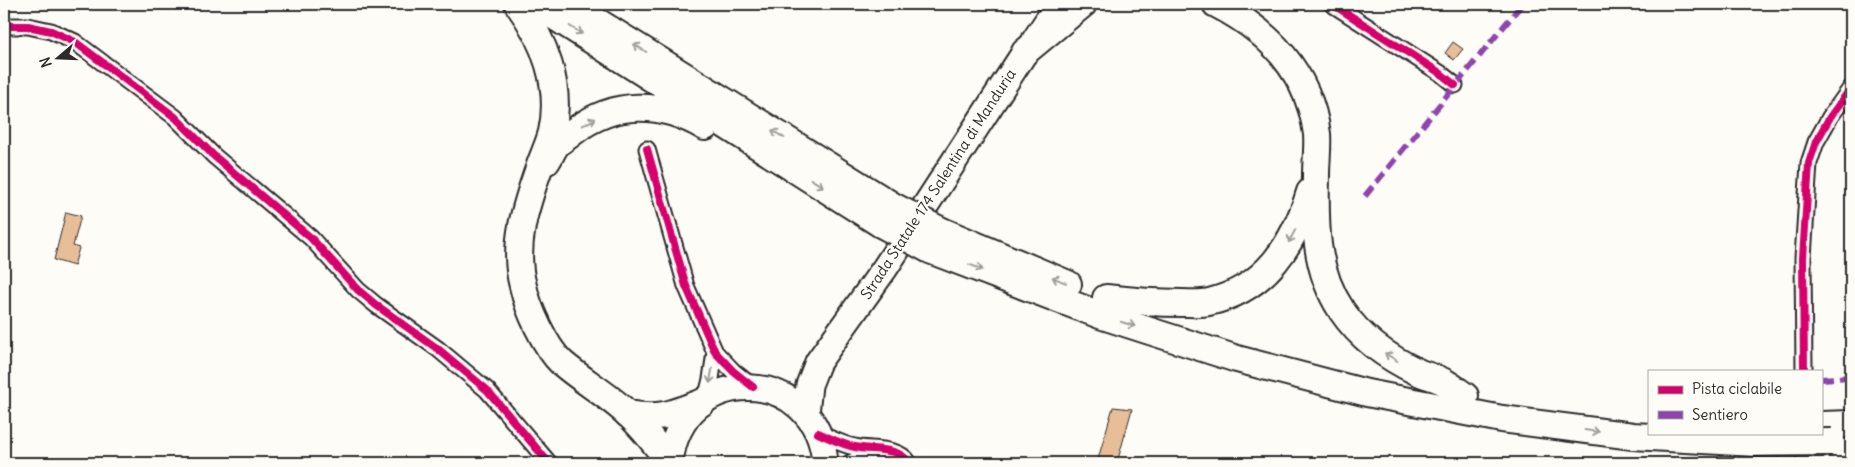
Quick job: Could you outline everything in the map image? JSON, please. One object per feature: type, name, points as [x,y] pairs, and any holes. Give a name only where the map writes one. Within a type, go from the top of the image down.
[{"type":"highway","points":[[518,4],[540,38],[552,72],[554,107],[552,132],[534,182],[522,224],[518,250],[522,286],[539,331],[560,361],[628,414],[670,463]]},
{"type":"highway","points":[[535,4],[786,163],[936,240],[1118,320],[1237,359],[1367,393],[1502,419],[1633,436],[1755,443],[1816,434]]},
{"type":"highway","points":[[570,4],[887,215]]},
{"type":"highway","points":[[1025,52],[1083,4]]},
{"type":"highway","points":[[1216,4],[1262,33],[1283,54],[1300,82],[1312,108],[1317,135],[1315,222],[1318,253],[1334,296],[1343,311],[1365,338],[1392,358],[1418,372],[1446,383],[1465,396]]},
{"type":"highway","points":[[534,182],[558,144],[585,122],[614,110],[649,107],[686,116],[739,147],[786,163]]},
{"type":"highway","points":[[936,240],[1099,297],[1152,303],[1207,302],[1225,297],[1258,279],[1281,255],[1303,216],[1316,174]]},
{"type":"highway","points":[[1106,298],[1238,343],[1362,376],[1496,402],[1648,420]]},
{"type":"highway","points":[[628,414],[646,417],[665,416],[703,401]]},
{"type":"highway","points":[[1822,433],[1837,431]]},
{"type":"main road","name":"Strada Statale 174 Salentina di Manduria","points":[[812,423],[809,385],[818,362],[885,268],[1056,4]]},
{"type":"main road","name":"Strada Statale 174 Salentina di Manduria","points":[[703,401],[720,392],[736,388],[760,388],[793,379],[818,362]]},
{"type":"main road","points":[[760,388],[788,399],[812,423],[824,451],[825,463]]},
{"type":"main road","points":[[670,463],[673,442],[682,423],[690,412],[703,401]]},
{"type":"street","points":[[1332,4],[1440,73],[1455,86]]},
{"type":"street","points":[[4,26],[28,26],[51,31],[76,42],[175,117],[214,156],[311,238],[358,290],[438,349],[487,390],[550,463]]},
{"type":"street","points":[[1804,370],[1803,258],[1809,163],[1816,142],[1830,117],[1851,88]]},
{"type":"street","points":[[648,148],[686,286],[715,352],[733,371],[760,388]]},
{"type":"street","points":[[703,401],[711,379],[715,352]]},
{"type":"street","points":[[812,423],[855,447],[882,448],[906,458],[909,463]]},
{"type":"street","points":[[1786,463],[1794,434]]},
{"type":"street","points":[[850,463],[882,448]]},
{"type":"building","points":[[1453,42],[1463,49],[1454,60],[1445,53]]},
{"type":"building","points":[[66,212],[81,216],[73,246],[79,248],[74,266],[54,260]]},
{"type":"building","points":[[1113,407],[1132,409],[1117,463],[1098,459]]},
{"type":"marked path","points":[[1365,196],[1522,4]]},
{"type":"marked path","points":[[1822,379],[1851,377]]},
{"type":"cycle path","points":[[1332,4],[1440,73],[1455,85]]},
{"type":"cycle path","points":[[4,26],[28,26],[51,31],[75,42],[175,117],[214,156],[311,238],[358,290],[438,349],[487,390],[549,463]]},
{"type":"cycle path","points":[[1804,370],[1803,258],[1809,163],[1816,142],[1830,117],[1851,88]]},
{"type":"cycle path","points":[[647,149],[686,286],[715,352],[733,371],[753,387]]},
{"type":"cycle path","points":[[818,433],[850,446],[884,450],[899,454],[909,463]]}]
